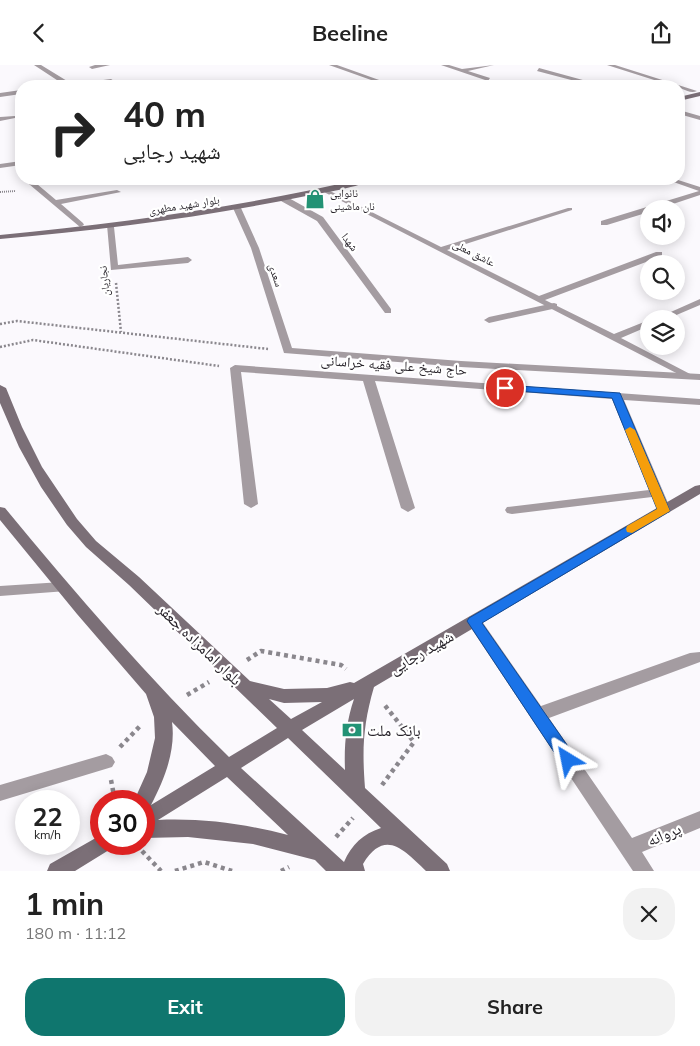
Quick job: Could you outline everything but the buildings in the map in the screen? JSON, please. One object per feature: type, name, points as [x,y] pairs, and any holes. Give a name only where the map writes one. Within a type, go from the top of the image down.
[{"type":"main road","points":[[685,94],[698,93]]},
{"type":"main road","points":[[685,97],[698,93]]},
{"type":"main road","name":"بلوار شهید مطهری","points":[[0,231],[80,225],[211,208],[315,185]]},
{"type":"main road","name":"بلوار شهید مطهری","points":[[0,237],[110,227],[237,208],[344,185]]},
{"type":"main road","points":[[0,245],[26,235]]},
{"type":"main road","name":"بلوار امامزاده جعفر","points":[[0,388],[10,415],[52,496],[85,538],[134,581],[440,871]]},
{"type":"main road","name":"شهید رجایی","points":[[155,812],[289,729],[700,489]]},
{"type":"main road","points":[[0,511],[62,587],[152,688],[228,768],[340,871]]},
{"type":"main road","points":[[244,686],[284,696],[327,695],[367,684]]},
{"type":"main road","points":[[356,792],[352,752],[357,716],[367,684]]},
{"type":"main road","points":[[150,790],[162,754],[163,718],[152,688]]},
{"type":"main road","points":[[155,829],[173,827],[223,829],[273,838],[321,853]]},
{"type":"main road","points":[[355,871],[353,863],[362,848],[374,839],[385,835],[395,836],[412,844]]},
{"type":"main road","points":[[57,871],[90,851]]},
{"type":"street","points":[[37,65],[61,80]]},
{"type":"street","points":[[92,67],[108,65]]},
{"type":"street","points":[[332,65],[376,80]]},
{"type":"street","points":[[444,65],[488,79]]},
{"type":"street","points":[[462,70],[491,65]]},
{"type":"street","points":[[610,65],[659,80]]},
{"type":"street","points":[[539,70],[576,80]]},
{"type":"street","points":[[685,88],[698,93]]},
{"type":"street","points":[[0,95],[15,93]]},
{"type":"street","points":[[685,114],[700,118]]},
{"type":"street","points":[[0,119],[12,117]]},
{"type":"street","points":[[0,166],[15,164]]},
{"type":"street","points":[[11,165],[15,169]]},
{"type":"street","points":[[34,185],[80,225]]},
{"type":"street","points":[[684,185],[700,191]]},
{"type":"street","points":[[604,223],[700,191]]},
{"type":"street","points":[[55,203],[117,192]]},
{"type":"street","name":"شهدا","points":[[284,199],[320,219],[388,311]]},
{"type":"street","name":"سعدی","points":[[237,208],[255,248],[288,351]]},
{"type":"street","name":"نجاریان","points":[[110,227],[114,267]]},
{"type":"street","points":[[114,267],[188,260]]},
{"type":"street","points":[[489,320],[554,306]]},
{"type":"street","name":"حاج شیخ علی فقیه خراسانی","points":[[288,351],[461,364],[700,377]]},
{"type":"street","points":[[235,368],[251,504]]},
{"type":"street","name":"حاج شیخ علی فقیه خراسانی","points":[[235,368],[700,402]]},
{"type":"street","points":[[368,378],[408,508]]},
{"type":"street","points":[[616,395],[664,511]]},
{"type":"street","points":[[512,510],[655,493]]},
{"type":"street","points":[[0,591],[62,587]]},
{"type":"street","points":[[474,621],[644,871]]},
{"type":"street","points":[[537,715],[696,657]]},
{"type":"street","points":[[0,793],[106,762]]},
{"type":"street","name":"پروانه","points":[[629,849],[700,819]]},
{"type":"lane","name":"عاشق معلی","points":[[324,190],[687,375]]},
{"type":"lane","points":[[441,249],[570,209]]},
{"type":"lane","points":[[539,299],[659,254]]},
{"type":"lane","points":[[680,310],[700,301]]},
{"type":"lane","points":[[614,337],[640,327]]},
{"type":"path","name":"نجاریان","points":[[114,267],[121,333]]},
{"type":"path","points":[[0,324],[17,321],[288,351]]},
{"type":"path","points":[[0,347],[33,340],[235,368]]},
{"type":"path","points":[[145,855],[161,871]]},
{"type":"path","points":[[175,871],[204,862],[232,871]]},
{"type":"slow traffic","points":[[630,430],[664,511],[632,529]]},
{"type":"place","name":"نانوایی نان ماشینی","points":[[315,199]]},
{"type":"place","name":"بانک ملت","points":[[352,730]]},
{"type":"route","points":[[505,388],[616,395],[664,511],[474,621],[568,760]]}]
